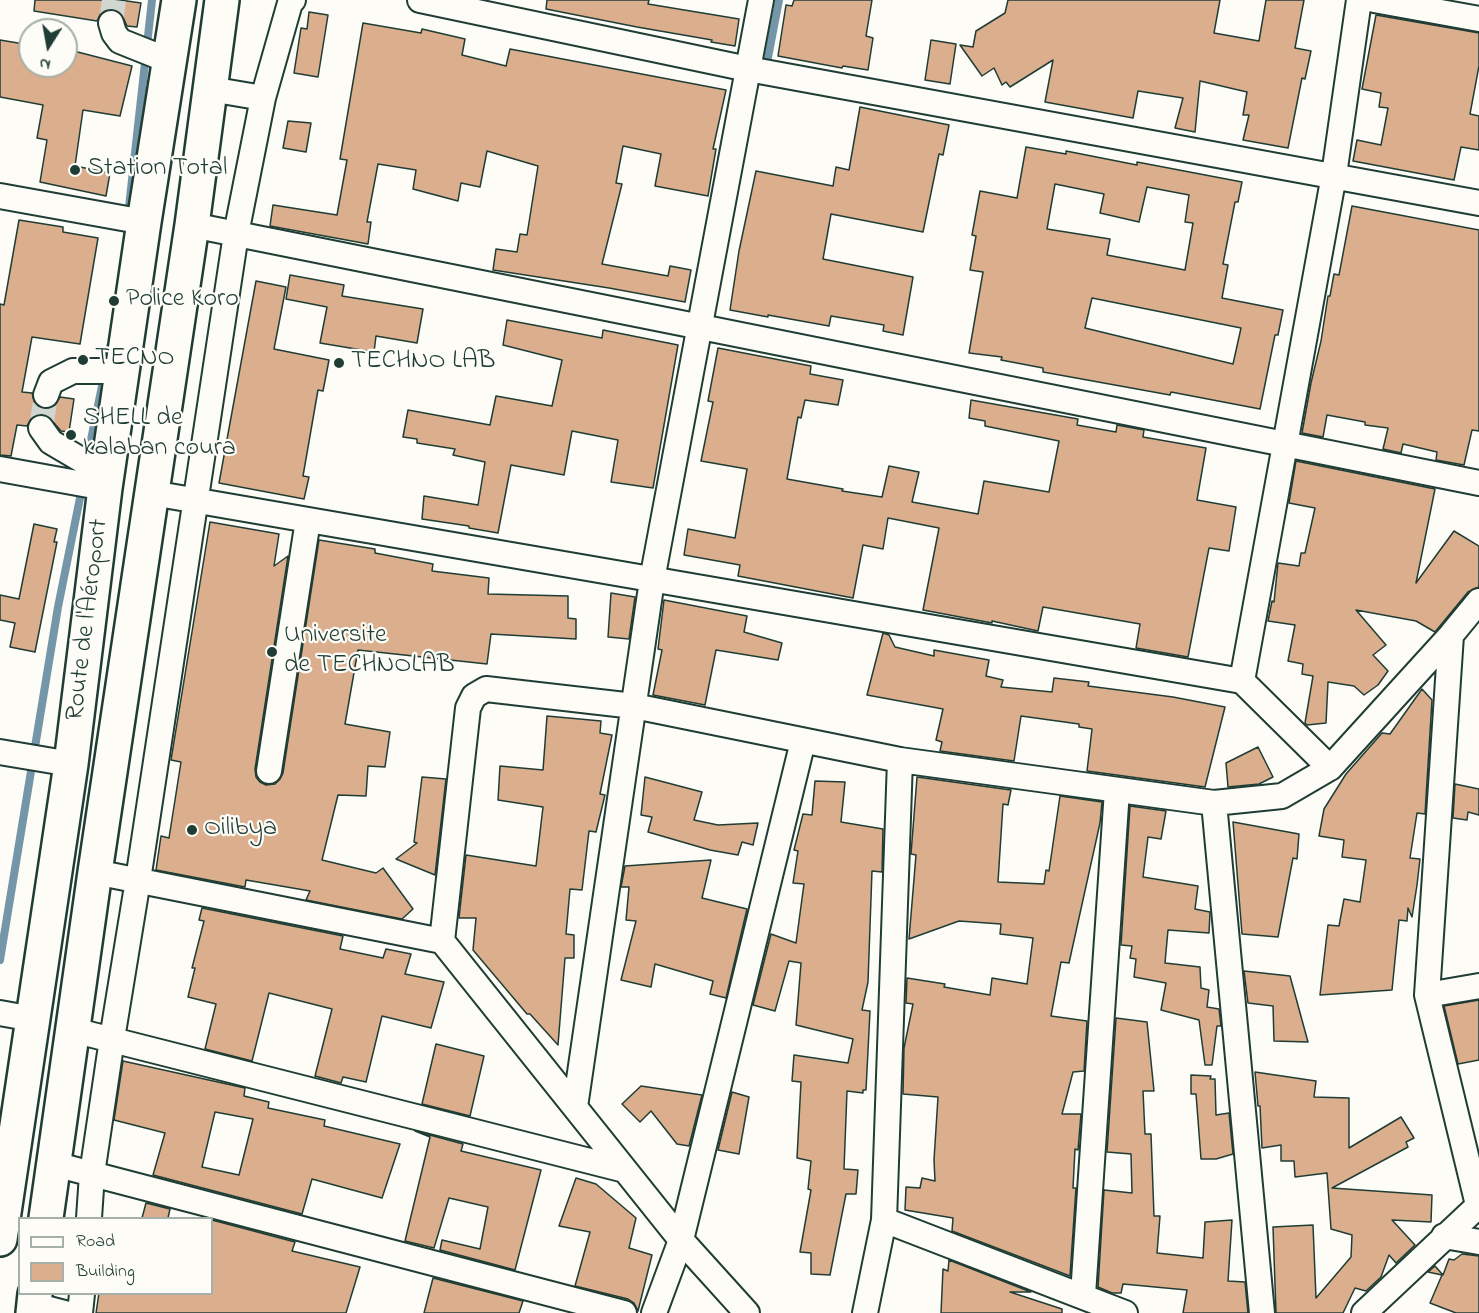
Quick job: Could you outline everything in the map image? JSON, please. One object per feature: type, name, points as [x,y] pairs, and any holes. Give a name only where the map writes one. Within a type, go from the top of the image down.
[{"type":"highway","name":"Route de l'Aéroport","points":[[0,1239],[71,765],[122,370],[179,0]]},
{"type":"highway","name":"Route de l'Aéroport","points":[[46,1217],[95,872],[192,225],[222,0]]},
{"type":"street","points":[[88,1217],[111,1039],[138,880],[236,234],[263,98],[290,3],[293,0]]},
{"type":"street","points":[[420,0],[748,69],[1479,203]]},
{"type":"street","points":[[575,1107],[652,580],[761,0]]},
{"type":"street","points":[[1242,681],[1334,175],[1359,0]]},
{"type":"street","points":[[1374,0],[1479,19]]},
{"type":"street","points":[[111,23],[120,41],[170,62]]},
{"type":"street","points":[[210,89],[263,98]]},
{"type":"street","points":[[0,196],[144,222]]},
{"type":"street","points":[[192,225],[1470,482],[1479,462]]},
{"type":"street","points":[[46,395],[51,382],[73,371],[122,370]]},
{"type":"street","points":[[41,428],[51,442],[106,482]]},
{"type":"street","points":[[0,469],[106,482]]},
{"type":"street","points":[[152,493],[1242,681],[1330,768]]},
{"type":"street","points":[[269,771],[308,520]]},
{"type":"street","points":[[442,941],[468,708],[474,696],[486,689],[634,706],[900,760],[1214,804],[1282,796],[1330,768],[1479,601]]},
{"type":"street","points":[[1364,1313],[1479,1205],[1426,995],[1451,634]]},
{"type":"street","points":[[654,1313],[681,1240],[803,741]]},
{"type":"street","points":[[0,752],[71,765]]},
{"type":"street","points":[[865,1313],[884,1220],[900,760]]},
{"type":"street","points":[[1083,1295],[1117,790]]},
{"type":"street","points":[[1214,804],[1262,1313]]},
{"type":"street","points":[[95,872],[442,941],[681,1240],[747,1313]]},
{"type":"street","points":[[1426,995],[1479,986]]},
{"type":"street","points":[[0,1013],[33,1019]]},
{"type":"street","points":[[73,1030],[625,1170]]},
{"type":"street","points":[[54,1164],[624,1313]]},
{"type":"street","points":[[884,1220],[1125,1313]]},
{"type":"street","points":[[1444,1236],[1479,1242]]},
{"type":"street","points":[[80,1313],[82,1295]]},
{"type":"street","points":[[34,1304],[65,1313]]},
{"type":"building","points":[[35,0],[120,0],[141,3],[137,27],[127,26],[121,13],[115,9],[107,9],[101,13],[97,21],[34,11]]},
{"type":"building","points":[[547,0],[649,0],[648,4],[739,19],[735,46],[546,9]]},
{"type":"building","points":[[794,0],[872,0],[866,36],[873,38],[868,70],[843,66],[842,68],[778,56],[786,5],[792,6]]},
{"type":"building","points":[[1008,0],[1220,0],[1214,33],[1259,41],[1266,0],[1304,0],[1295,48],[1311,51],[1305,79],[1302,78],[1288,148],[1243,140],[1249,115],[1243,115],[1247,92],[1200,81],[1195,132],[1175,128],[1183,98],[1138,91],[1133,118],[1045,102],[1053,60],[1010,87],[1006,82],[1002,85],[994,68],[982,76],[960,45],[973,47],[976,31],[1005,13]]},
{"type":"building","points":[[309,12],[328,15],[318,77],[294,73],[301,28],[307,29]]},
{"type":"building","points":[[1376,15],[1479,33],[1479,66],[1470,114],[1479,116],[1479,150],[1461,147],[1454,180],[1353,161],[1357,140],[1381,145],[1388,108],[1379,107],[1381,93],[1362,89]]},
{"type":"building","points":[[363,23],[421,33],[422,29],[465,39],[462,55],[506,66],[510,49],[726,90],[713,149],[716,149],[708,196],[655,186],[661,154],[623,146],[616,183],[622,184],[602,264],[668,276],[670,266],[691,270],[685,302],[493,270],[496,249],[517,252],[520,234],[527,235],[538,166],[487,151],[480,187],[461,183],[458,201],[413,189],[416,170],[378,164],[367,222],[371,222],[368,244],[270,226],[273,205],[337,215],[347,160],[340,159]]},
{"type":"building","points":[[0,40],[18,43],[18,78],[78,78],[78,52],[132,66],[120,116],[83,110],[75,166],[110,173],[106,196],[40,182],[47,140],[37,138],[43,105],[0,97]]},
{"type":"building","points":[[931,40],[956,44],[950,84],[925,80]]},
{"type":"building","points":[[860,107],[949,125],[943,155],[939,154],[923,232],[831,214],[823,259],[913,277],[903,335],[883,331],[884,325],[831,316],[829,326],[730,310],[739,251],[756,171],[833,186],[836,167],[849,170]]},
{"type":"building","points":[[288,121],[311,123],[306,152],[283,148]]},
{"type":"building","points":[[1026,147],[1066,154],[1066,151],[1137,165],[1137,162],[1242,182],[1238,202],[1235,202],[1223,264],[1228,265],[1222,298],[1283,310],[1278,335],[1275,335],[1260,409],[1043,372],[1043,368],[1001,360],[1002,357],[969,353],[983,272],[970,270],[976,236],[972,235],[980,191],[1017,198]],"holes":[[[1055,184],[1104,194],[1100,213],[1139,222],[1147,187],[1189,195],[1185,222],[1193,223],[1185,270],[1107,255],[1110,239],[1047,229]],[[1092,298],[1241,328],[1233,364],[1085,328]]]},
{"type":"building","points":[[1352,206],[1479,230],[1479,431],[1472,430],[1464,465],[1436,460],[1437,452],[1403,444],[1401,453],[1383,449],[1388,428],[1365,425],[1365,422],[1327,415],[1323,437],[1302,433],[1328,296],[1330,296],[1334,274],[1339,275]]},
{"type":"building","points":[[19,220],[63,227],[63,232],[98,238],[80,344],[32,337],[22,392],[32,393],[35,403],[41,408],[49,409],[60,397],[74,399],[69,432],[61,431],[47,415],[33,416],[27,426],[17,425],[11,456],[0,455],[0,304],[4,305]]},
{"type":"building","points":[[290,275],[344,285],[342,296],[423,309],[417,343],[376,336],[374,352],[320,343],[327,307],[286,299]]},
{"type":"building","points":[[256,281],[286,287],[274,349],[329,360],[323,391],[318,390],[303,476],[309,477],[304,499],[219,483]]},
{"type":"building","points":[[507,320],[602,338],[603,330],[678,345],[653,488],[611,482],[618,440],[572,431],[564,475],[511,465],[498,533],[422,519],[424,496],[478,505],[485,462],[453,455],[455,449],[417,443],[417,439],[403,437],[408,410],[490,425],[496,396],[552,406],[562,360],[503,345]]},
{"type":"building","points":[[718,348],[811,366],[810,374],[843,380],[838,405],[805,400],[801,418],[798,417],[787,479],[843,489],[842,491],[882,497],[889,466],[919,472],[912,502],[978,514],[984,481],[1049,492],[1059,441],[985,426],[985,421],[969,418],[971,400],[1078,419],[1077,425],[1116,432],[1117,425],[1144,430],[1143,437],[1206,448],[1197,500],[1236,507],[1229,551],[1209,548],[1188,657],[1136,648],[1140,624],[1043,607],[1038,631],[923,610],[939,528],[888,518],[883,549],[863,545],[853,598],[738,576],[740,565],[684,555],[688,529],[735,538],[747,469],[701,461],[713,402],[708,401]]},
{"type":"building","points":[[1296,461],[1435,489],[1416,583],[1454,531],[1479,546],[1479,587],[1468,592],[1435,632],[1416,621],[1356,610],[1386,645],[1373,655],[1388,671],[1378,685],[1364,695],[1354,686],[1328,682],[1326,723],[1307,725],[1305,723],[1313,676],[1302,674],[1303,664],[1288,661],[1295,625],[1268,621],[1272,601],[1274,602],[1278,563],[1299,566],[1301,553],[1305,553],[1315,508],[1289,503]]},
{"type":"building","points":[[210,522],[279,534],[274,566],[288,556],[255,769],[256,777],[266,785],[275,784],[283,773],[319,540],[375,549],[375,553],[433,564],[432,571],[489,578],[488,594],[568,596],[568,618],[576,619],[576,639],[491,634],[487,664],[358,650],[345,724],[390,732],[385,767],[368,766],[366,796],[338,795],[322,860],[376,873],[383,868],[413,909],[402,919],[306,900],[310,891],[246,880],[245,887],[156,870],[161,836],[169,838],[181,762],[171,760]]},
{"type":"building","points":[[34,524],[57,529],[54,542],[57,542],[35,652],[10,647],[15,623],[0,620],[0,595],[19,599]]},
{"type":"building","points":[[611,593],[635,597],[629,639],[608,637]]},
{"type":"building","points":[[664,600],[747,616],[744,632],[782,643],[778,660],[716,650],[705,705],[653,695],[662,650],[658,649]]},
{"type":"building","points":[[883,633],[889,635],[895,647],[934,656],[934,650],[989,660],[986,676],[1003,680],[1001,687],[1052,692],[1054,678],[1089,682],[1088,686],[1173,697],[1225,707],[1205,787],[1087,771],[1092,729],[1079,727],[1079,724],[1021,716],[1014,761],[940,751],[942,742],[936,740],[943,709],[867,695]]},
{"type":"building","points":[[1422,689],[1432,700],[1425,814],[1417,813],[1410,858],[1420,859],[1417,885],[1412,917],[1408,908],[1407,921],[1399,920],[1392,990],[1320,995],[1328,925],[1339,926],[1344,899],[1360,902],[1366,860],[1342,857],[1344,840],[1319,836],[1324,809],[1346,774],[1382,733],[1390,734]]},
{"type":"building","points":[[547,716],[601,721],[600,733],[612,735],[600,794],[605,795],[596,832],[589,831],[582,890],[570,889],[566,934],[574,935],[574,958],[565,958],[558,1045],[530,1014],[527,1014],[473,950],[476,918],[459,918],[466,855],[536,866],[543,807],[498,800],[500,766],[543,770]]},
{"type":"building","points":[[1258,747],[1273,777],[1259,784],[1228,787],[1226,763]]},
{"type":"building","points":[[422,777],[446,779],[435,875],[396,859],[417,843],[414,842]]},
{"type":"building","points":[[645,777],[702,792],[694,820],[718,825],[758,823],[753,845],[742,842],[738,855],[710,850],[648,832],[652,817],[641,815]]},
{"type":"building","points":[[917,777],[1011,790],[1008,805],[1003,804],[998,882],[1044,884],[1046,870],[1049,871],[1060,796],[1102,802],[1100,823],[1069,963],[1061,962],[1051,1016],[1087,1021],[1084,1071],[1073,1072],[1062,1114],[1081,1114],[1078,1150],[1075,1149],[1073,1188],[1076,1188],[1070,1276],[952,1231],[953,1218],[905,1210],[906,1187],[920,1188],[922,1178],[935,1181],[938,1097],[903,1094],[904,1048],[913,1004],[906,1003],[907,978],[990,995],[992,978],[1027,984],[1033,938],[1000,934],[1001,924],[959,921],[909,939],[916,855],[911,854]]},
{"type":"building","points":[[815,781],[845,782],[841,822],[883,829],[882,872],[872,871],[868,982],[862,1010],[870,1011],[866,1090],[863,1090],[863,1093],[847,1091],[844,1169],[858,1170],[856,1194],[846,1194],[830,1275],[811,1274],[811,1253],[800,1252],[811,1190],[808,1189],[811,1161],[797,1158],[801,1082],[792,1081],[794,1055],[848,1063],[853,1039],[796,1025],[801,963],[789,961],[775,1011],[753,1005],[771,934],[796,943],[804,884],[793,883],[798,851],[794,850],[803,814],[812,815]]},
{"type":"building","points":[[1455,784],[1479,789],[1479,815],[1468,812],[1467,820],[1453,818]]},
{"type":"building","points":[[1130,806],[1166,811],[1161,839],[1148,837],[1143,877],[1198,886],[1195,909],[1210,912],[1209,933],[1168,930],[1165,963],[1200,967],[1201,988],[1209,990],[1207,1007],[1219,1009],[1221,1026],[1217,1026],[1212,1065],[1205,1065],[1199,1020],[1161,1010],[1166,983],[1134,977],[1136,959],[1130,958],[1132,946],[1121,945]]},
{"type":"building","points":[[1233,822],[1299,834],[1297,859],[1293,858],[1278,937],[1242,934]]},
{"type":"building","points":[[711,860],[702,898],[747,909],[726,998],[710,994],[713,981],[655,964],[651,987],[621,980],[636,921],[626,920],[629,887],[621,887],[625,866]]},
{"type":"building","points":[[202,908],[343,936],[340,949],[383,958],[386,949],[411,954],[405,974],[444,982],[431,1028],[382,1016],[366,1082],[343,1077],[341,1083],[315,1076],[332,1009],[269,993],[252,1061],[205,1049],[216,1004],[188,997],[195,968],[192,968],[204,921],[199,920]]},
{"type":"building","points":[[1244,971],[1290,976],[1308,1042],[1274,1041],[1273,1006],[1248,1003]]},
{"type":"building","points":[[1479,1000],[1479,1060],[1458,1064],[1444,1006]]},
{"type":"building","points":[[1116,1018],[1147,1022],[1154,1091],[1143,1091],[1145,1134],[1151,1134],[1154,1216],[1160,1216],[1157,1253],[1203,1258],[1205,1222],[1232,1220],[1228,1281],[1245,1282],[1248,1313],[1183,1313],[1187,1290],[1123,1284],[1121,1293],[1112,1293],[1098,1287],[1104,1190],[1132,1193],[1131,1154],[1107,1152]]},
{"type":"building","points":[[436,1044],[484,1056],[470,1116],[422,1104]]},
{"type":"building","points":[[123,1061],[245,1088],[244,1096],[269,1102],[268,1108],[325,1120],[324,1126],[400,1144],[382,1198],[312,1179],[302,1214],[153,1175],[165,1133],[114,1120]],"holes":[[[215,1112],[253,1119],[239,1175],[202,1167]]]},
{"type":"building","points":[[1255,1072],[1316,1081],[1314,1097],[1349,1098],[1349,1148],[1401,1117],[1414,1138],[1406,1142],[1408,1147],[1332,1188],[1432,1195],[1431,1222],[1392,1220],[1415,1245],[1396,1263],[1389,1255],[1381,1277],[1366,1291],[1355,1288],[1343,1313],[1276,1313],[1273,1227],[1313,1225],[1316,1298],[1351,1257],[1352,1235],[1331,1229],[1327,1173],[1295,1177],[1294,1161],[1281,1161],[1281,1145],[1262,1148],[1260,1106],[1258,1106]]},
{"type":"building","points":[[1191,1075],[1211,1076],[1210,1079],[1215,1079],[1216,1115],[1229,1113],[1233,1154],[1216,1159],[1201,1159],[1196,1094],[1191,1094]]},
{"type":"building","points":[[641,1086],[702,1095],[689,1146],[677,1144],[651,1111],[640,1122],[622,1104]]},
{"type":"building","points":[[732,1092],[749,1097],[739,1154],[718,1150]]},
{"type":"building","points":[[415,1131],[463,1144],[461,1151],[541,1170],[515,1270],[440,1250],[442,1240],[480,1249],[488,1207],[449,1198],[434,1248],[405,1241],[430,1137]]},
{"type":"building","points":[[576,1178],[596,1184],[636,1218],[629,1248],[652,1255],[638,1311],[634,1303],[628,1299],[575,1286],[590,1232],[559,1226]]},
{"type":"building","points":[[146,1203],[170,1209],[168,1217],[142,1217]]},
{"type":"building","points":[[213,1220],[295,1242],[292,1251],[360,1267],[346,1313],[96,1313],[99,1295],[213,1295]]},
{"type":"building","points":[[1462,1254],[1479,1256],[1479,1313],[1456,1313],[1430,1303],[1442,1275],[1428,1272],[1435,1266],[1443,1275],[1449,1259],[1454,1260]]},
{"type":"building","points":[[949,1260],[1031,1292],[1010,1292],[1062,1309],[1062,1313],[941,1313],[943,1269],[948,1271]]},
{"type":"building","points":[[433,1278],[523,1301],[519,1313],[424,1313]]},
{"type":"waterway","points":[[128,216],[152,0]]},
{"type":"waterway","points":[[766,68],[779,0]]},
{"type":"waterway","points":[[87,459],[110,347]]},
{"type":"waterway","points":[[0,960],[58,607],[82,488]]},
{"type":"tunnel","points":[[111,23],[114,0]]},
{"type":"tunnel","points":[[41,428],[46,395]]},
{"type":"place","name":"Station Total","points":[[75,170]]},
{"type":"place","name":"Police Koro","points":[[114,301]]},
{"type":"place","name":"TECNO","points":[[83,360]]},
{"type":"place","name":"TECHNO LAB","points":[[339,363]]},
{"type":"place","name":"SHELL de kalaban coura","points":[[71,435]]},
{"type":"place","name":"Universite de TECHNOLAB","points":[[272,652]]},
{"type":"place","name":"Oilibya","points":[[192,830]]}]
